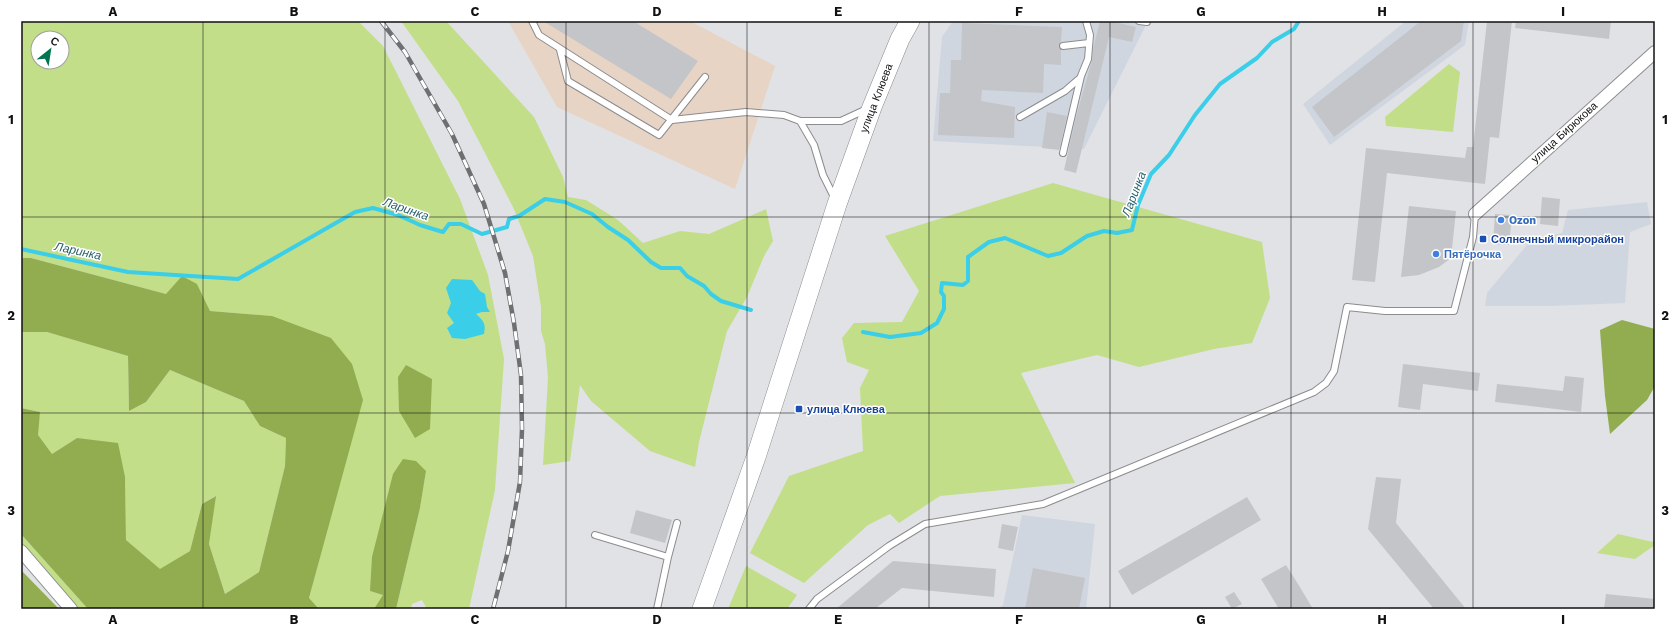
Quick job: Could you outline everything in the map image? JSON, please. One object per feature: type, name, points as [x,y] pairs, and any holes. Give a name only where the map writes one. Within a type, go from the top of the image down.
[{"type":"main road","name":"улица Клюева","points":[[702,609],[756,457],[837,204],[872,107],[900,39],[910,21]]},
{"type":"street","name":"улица Бирюкова","points":[[1475,214],[1655,52]]},
{"type":"street","points":[[21,551],[71,609]]},
{"type":"lane","points":[[532,21],[540,35],[560,50],[672,120],[746,112],[784,115],[800,121],[841,122],[872,107]]},
{"type":"lane","points":[[1063,153],[1081,76],[1088,59],[1090,35],[1086,21]]},
{"type":"lane","points":[[1139,21],[1147,22]]},
{"type":"lane","points":[[1063,46],[1089,43]]},
{"type":"lane","points":[[560,50],[568,81],[659,136],[705,77]]},
{"type":"lane","points":[[1020,117],[1065,91],[1081,76]]},
{"type":"lane","points":[[800,121],[814,145],[823,175],[837,204]]},
{"type":"lane","points":[[809,609],[817,599],[889,546],[925,524],[1043,504],[1314,392],[1326,383],[1334,371],[1348,307],[1386,311],[1454,312],[1473,236],[1475,214]]},
{"type":"lane","points":[[657,609],[668,556],[678,523]]},
{"type":"lane","points":[[595,534],[668,556]]},
{"type":"shaded area","points":[[508,21],[690,21],[775,66],[735,189],[557,107]]},
{"type":"shaded area","points":[[953,21],[1148,21],[1084,149],[933,141],[942,37]]},
{"type":"shaded area","points":[[1406,21],[1469,21],[1465,45],[1330,145],[1303,104]]},
{"type":"shaded area","points":[[1647,202],[1651,224],[1630,232],[1625,303],[1550,306],[1485,306],[1487,293],[1531,240],[1562,233],[1568,210]]},
{"type":"shaded area","points":[[1022,515],[1095,524],[1086,609],[998,609],[1003,605]]},
{"type":"green space","points":[[21,21],[358,21],[383,46],[460,199],[488,275],[504,359],[495,490],[469,609],[427,609],[422,600],[412,604],[411,609],[396,609],[420,508],[426,471],[370,591],[384,595],[374,609],[319,609],[309,598],[335,500],[272,316],[210,311],[197,284],[166,294],[31,258],[21,258]]},
{"type":"green space","points":[[401,21],[446,21],[534,117],[563,177],[568,197],[586,200],[618,220],[643,243],[680,231],[709,234],[766,209],[773,241],[764,256],[747,297],[727,331],[699,442],[695,467],[650,451],[591,401],[580,385],[570,461],[543,465],[548,378],[545,344],[541,331],[541,307],[533,256],[513,207],[458,101]]},
{"type":"green space","points":[[1449,64],[1460,72],[1453,132],[1386,126],[1385,117]]},
{"type":"green space","points":[[1053,183],[1262,242],[1270,298],[1252,343],[1214,349],[1139,367],[1097,355],[1021,373],[1075,483],[940,496],[899,523],[890,514],[868,525],[804,583],[750,553],[789,476],[863,451],[860,388],[869,370],[847,362],[842,338],[854,323],[902,322],[919,291],[885,236]]},
{"type":"green space","points":[[21,258],[31,258],[166,294],[182,276],[197,284],[210,311],[272,316],[331,338],[352,364],[363,400],[309,598],[319,609],[88,609],[21,534],[21,408],[40,412],[38,435],[52,454],[77,438],[118,443],[125,477],[126,540],[160,569],[190,551],[202,504],[216,496],[209,544],[225,594],[259,572],[285,466],[286,438],[260,426],[244,401],[170,370],[146,402],[129,411],[128,356],[47,332],[21,332]]},
{"type":"green space","points":[[1622,320],[1655,329],[1655,386],[1647,400],[1610,434],[1605,396],[1600,330]]},
{"type":"green space","points":[[21,332],[47,332],[128,356],[129,411],[146,402],[170,370],[244,401],[260,426],[286,438],[285,466],[259,572],[225,594],[209,544],[215,496],[202,504],[190,551],[160,570],[126,540],[125,477],[77,438],[52,454],[37,435],[40,412],[21,408]]},
{"type":"green space","points":[[406,365],[432,379],[430,429],[415,438],[399,411],[398,377]]},
{"type":"green space","points":[[403,459],[416,461],[426,471],[420,508],[396,609],[374,609],[383,595],[370,591],[372,557],[393,474]]},
{"type":"green space","points":[[21,534],[88,609],[79,609],[21,542]]},
{"type":"green space","points":[[1618,534],[1653,542],[1655,536],[1655,545],[1635,559],[1597,553]]},
{"type":"green space","points":[[746,566],[797,595],[787,609],[728,609]]},
{"type":"green space","points":[[21,570],[59,609],[21,609]]},
{"type":"water","points":[[452,279],[472,280],[480,291],[485,294],[487,307],[490,312],[476,314],[484,323],[484,334],[465,339],[452,338],[447,328],[454,323],[447,313],[451,303],[446,288]]},
{"type":"building","points":[[543,21],[633,21],[698,61],[671,99]]},
{"type":"building","points":[[1100,21],[1110,21],[1136,27],[1132,42],[1109,37],[1076,173],[1064,170],[1076,117],[1092,60],[1093,49]]},
{"type":"building","points":[[1421,21],[1464,21],[1461,41],[1334,137],[1312,107]]},
{"type":"building","points":[[1487,21],[1512,21],[1499,138],[1490,137],[1485,184],[1387,173],[1375,282],[1352,280],[1366,148],[1465,158],[1467,147],[1473,147]]},
{"type":"building","points":[[1516,21],[1611,21],[1609,39],[1515,28]]},
{"type":"building","points":[[962,23],[1062,27],[1061,42],[1059,46],[1061,50],[1061,65],[1044,64],[1043,93],[982,90],[981,101],[1015,107],[1014,138],[938,135],[940,93],[950,93],[951,60],[961,60]]},
{"type":"building","points":[[1047,112],[1067,116],[1059,150],[1042,148]]},
{"type":"building","points":[[1542,197],[1560,199],[1558,226],[1540,224]]},
{"type":"building","points":[[1409,206],[1456,211],[1451,258],[1439,267],[1419,275],[1401,277]]},
{"type":"building","points":[[1495,214],[1512,215],[1509,245],[1493,244]]},
{"type":"building","points":[[1403,364],[1480,373],[1478,391],[1423,384],[1420,410],[1398,407]]},
{"type":"building","points":[[1565,376],[1584,378],[1581,412],[1495,402],[1497,384],[1563,391]]},
{"type":"building","points":[[1376,477],[1401,479],[1396,523],[1466,609],[1434,609],[1368,529]]},
{"type":"building","points":[[1247,497],[1261,520],[1132,595],[1118,571]]},
{"type":"building","points":[[636,510],[672,520],[665,543],[630,533]]},
{"type":"building","points":[[1002,524],[1018,527],[1013,551],[998,548]]},
{"type":"building","points":[[893,561],[996,569],[994,597],[902,588],[875,609],[836,609]]},
{"type":"building","points":[[1286,565],[1313,609],[1279,609],[1261,579]]},
{"type":"building","points":[[1033,568],[1085,578],[1079,609],[1025,609]]},
{"type":"building","points":[[1234,592],[1242,604],[1232,609],[1225,597]]},
{"type":"building","points":[[1606,594],[1655,599],[1655,609],[1604,609]]},
{"type":"waterway","name":"Ларинка","points":[[863,332],[890,337],[921,333],[937,323],[944,309],[944,296],[941,292],[942,283],[963,285],[968,281],[968,257],[989,242],[1005,238],[1048,256],[1061,253],[1087,236],[1104,231],[1117,233],[1132,230],[1138,205],[1151,174],[1169,155],[1195,115],[1220,84],[1257,58],[1272,42],[1294,29],[1299,21]]},
{"type":"waterway","name":"Ларинка","points":[[21,249],[128,272],[238,279],[355,212],[373,208],[398,215],[420,225],[443,232],[449,224],[461,224],[482,234],[507,227],[509,219],[519,216],[545,199],[565,202],[592,214],[628,240],[651,262],[661,268],[680,268],[687,276],[704,286],[711,294],[721,301],[751,310]]},
{"type":"railway","points":[[381,21],[405,52],[452,134],[484,204],[505,273],[521,375],[522,429],[520,482],[508,551],[493,609]]},
{"type":"place","name":"Ozon","points":[[1501,220]]},
{"type":"place","name":"Солнечный микрорайон","points":[[1483,239]]},
{"type":"place","name":"Пятёрочка","points":[[1436,254]]},
{"type":"place","name":"улица Клюева","points":[[799,409]]}]
